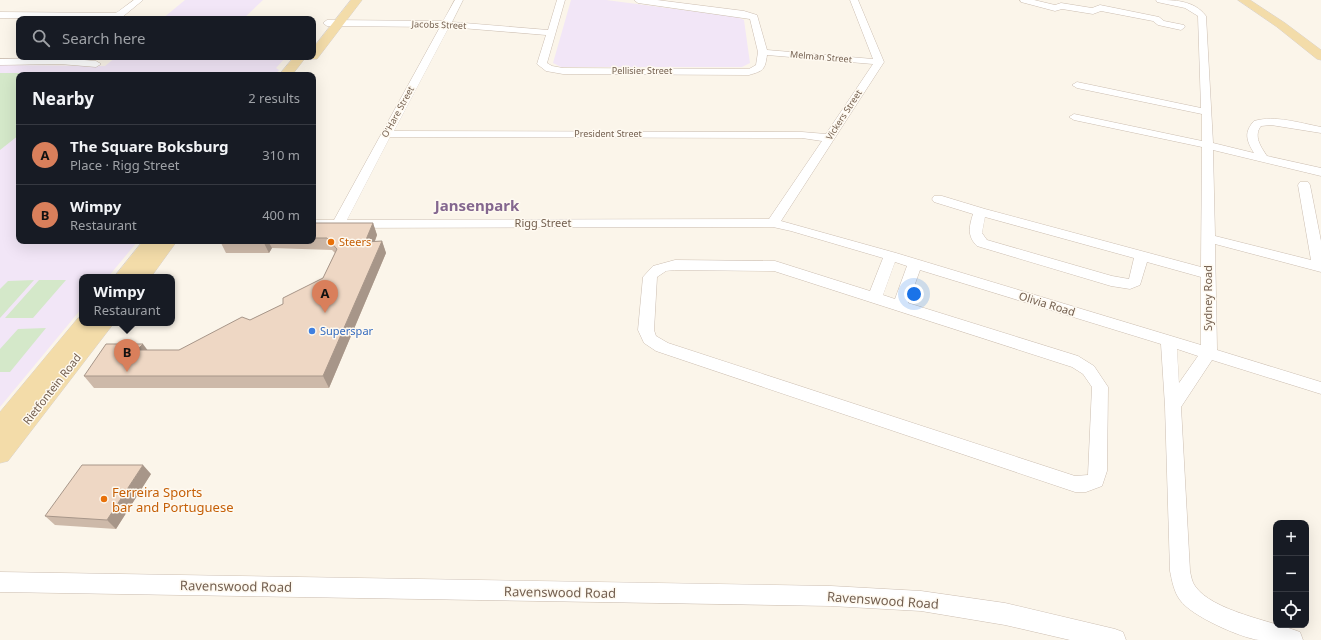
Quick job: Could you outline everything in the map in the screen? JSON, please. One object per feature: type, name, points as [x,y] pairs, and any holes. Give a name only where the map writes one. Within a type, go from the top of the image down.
[{"type":"main road","points":[[1243,0],[1281,25],[1321,56]]},
{"type":"main road","points":[[1259,0],[1321,43]]},
{"type":"main road","points":[[316,36],[327,23],[350,1]]},
{"type":"main road","points":[[316,51],[339,23],[350,1]]},
{"type":"main road","points":[[288,72],[298,60]]},
{"type":"main road","points":[[300,72],[309,60]]},
{"type":"main road","points":[[125,274],[150,244]]},
{"type":"main road","points":[[143,274],[167,244]]},
{"type":"main road","name":"Rietfontein Road","points":[[0,428],[83,326]]},
{"type":"main road","name":"Rietfontein Road","points":[[0,454],[102,326]]},
{"type":"street","points":[[119,16],[139,0]]},
{"type":"street","name":"O'Hare Street","points":[[338,224],[459,0]]},
{"type":"street","points":[[551,33],[561,0]]},
{"type":"street","points":[[638,0],[750,16],[756,20],[763,52]]},
{"type":"street","points":[[854,0],[879,62]]},
{"type":"street","points":[[1024,0],[1052,8],[1057,8],[1059,2],[1090,11],[1096,11],[1100,8],[1106,9],[1156,19],[1161,23],[1181,27]]},
{"type":"street","name":"Sydney Road","points":[[1160,0],[1197,10],[1202,16],[1207,112],[1206,145],[1209,352]]},
{"type":"street","points":[[0,15],[39,16]]},
{"type":"street","name":"Jacobs Street","points":[[327,23],[446,24],[551,33]]},
{"type":"street","name":"Pellisier Street","points":[[551,33],[542,64],[546,68],[558,71],[749,72],[756,70],[761,66],[763,52]]},
{"type":"street","name":"Melman Street","points":[[763,52],[879,62]]},
{"type":"street","points":[[0,62],[42,60]]},
{"type":"street","points":[[70,60],[96,64]]},
{"type":"street","name":"Vickers Street","points":[[773,223],[879,62]]},
{"type":"street","points":[[1077,85],[1207,112]]},
{"type":"street","points":[[1074,117],[1206,145],[1321,172]]},
{"type":"street","points":[[1263,158],[1250,138],[1251,132],[1258,123],[1271,122],[1321,130]]},
{"type":"street","name":"President Street","points":[[386,134],[802,135],[829,138]]},
{"type":"street","points":[[1208,238],[1320,267],[1304,185]]},
{"type":"street","points":[[938,199],[980,212],[1208,274]]},
{"type":"street","points":[[980,212],[975,230],[976,237],[982,243],[1111,281],[1130,284],[1135,282],[1138,276],[1141,256]]},
{"type":"street","name":"Rigg Street","points":[[316,224],[773,223]]},
{"type":"street","name":"Olivia Road","points":[[773,223],[793,227],[891,256],[1209,352],[1321,388]]},
{"type":"street","points":[[875,296],[891,256]]},
{"type":"street","points":[[900,305],[915,264]]},
{"type":"street","points":[[675,265],[775,266],[875,296],[1072,360],[1087,367],[1095,377],[1100,387],[1098,471],[1096,480],[1086,484],[1075,484],[662,347],[649,339],[646,330],[650,277],[653,272],[662,267],[675,265]]},
{"type":"street","points":[[1168,340],[1173,406],[1180,571],[1184,587],[1189,595],[1198,604],[1216,614],[1292,640]]},
{"type":"street","points":[[1173,406],[1209,352]]},
{"type":"street","name":"Ravenswood Road","points":[[0,582],[831,596],[921,601],[998,613],[1115,640]]},
{"type":"shaded area","points":[[185,0],[263,0],[246,16],[166,16]]},
{"type":"shaded area","points":[[571,0],[606,0],[737,17],[744,20],[750,63],[742,67],[561,67],[553,63]]},
{"type":"shaded area","points":[[112,60],[283,60],[276,68],[279,70],[277,72],[16,72],[16,244],[136,244],[110,274],[79,274],[79,312],[0,407],[0,65],[105,66]]},
{"type":"green space","points":[[0,73],[16,73],[16,137],[0,150]]},
{"type":"green space","points":[[34,280],[0,318],[0,289],[8,281]]},
{"type":"green space","points":[[39,280],[66,280],[33,318],[5,318]]},
{"type":"green space","points":[[46,328],[10,372],[0,372],[0,349],[18,329]]},
{"type":"building","points":[[316,223],[373,223],[365,242],[382,241],[323,376],[84,376],[106,344],[143,344],[137,350],[179,350],[242,317],[250,320],[283,304],[283,298],[323,278],[337,249],[327,238],[316,238]]},
{"type":"building","name":"Ferreira Sports bar and Portuguese","points":[[82,465],[143,465],[107,520],[45,516]]},
{"type":"place","name":"Steers","points":[[331,242]]},
{"type":"place","name":"The Square Boksburg","points":[[325,313]]},
{"type":"place","name":"Superspar","points":[[312,331]]},
{"type":"place","name":"Wimpy","points":[[127,372]]},
{"type":"place","name":"Ferreira Sports bar and Portuguese","points":[[104,499]]},
{"type":"district","name":"Jansenpark","points":[[477,206]]}]
